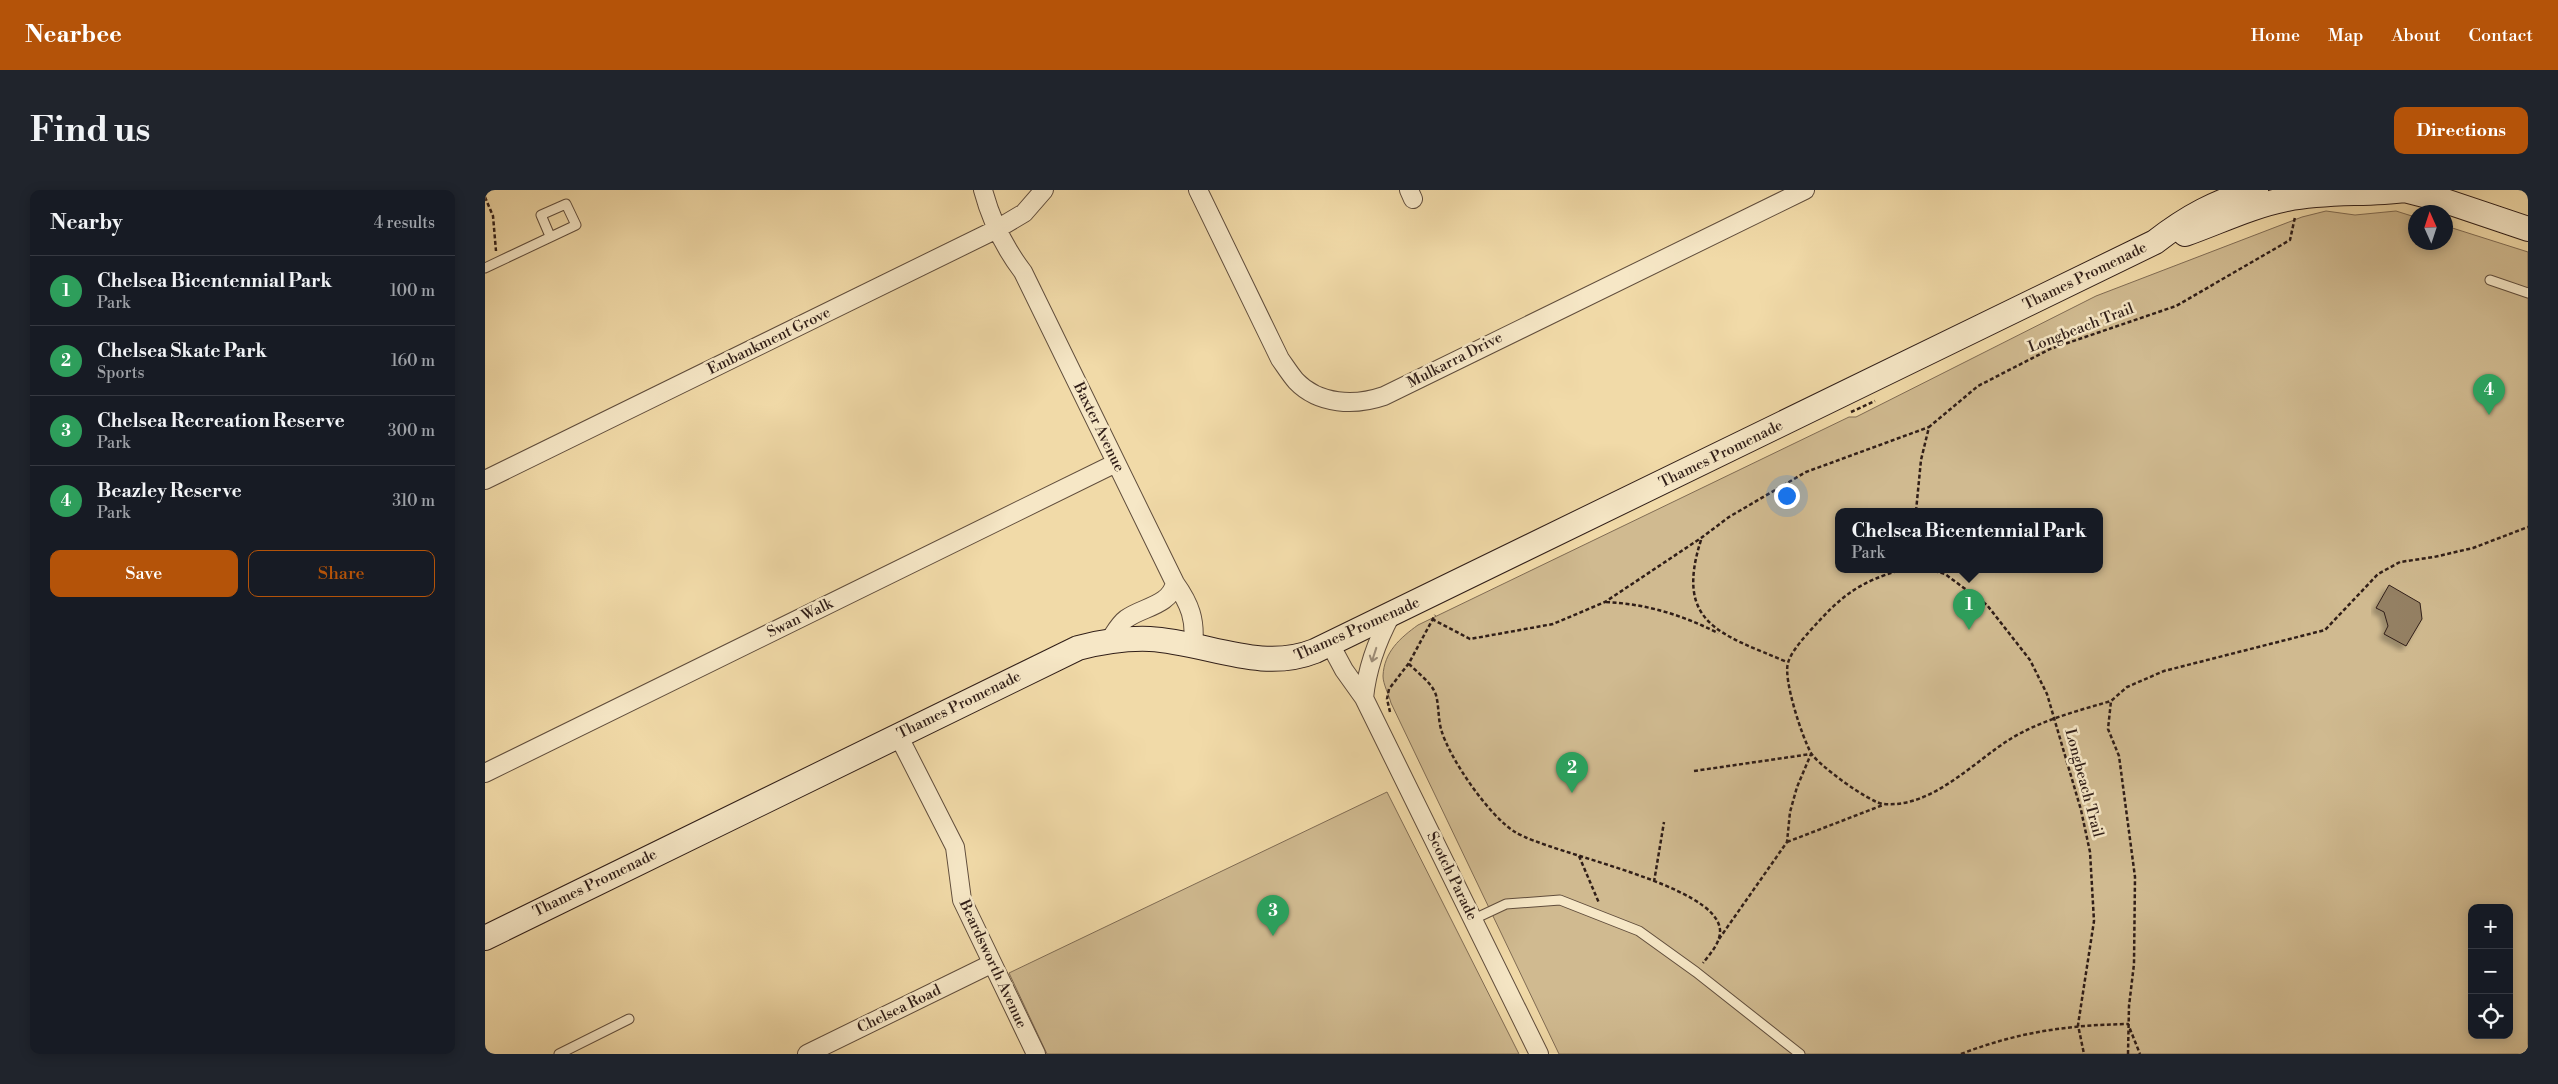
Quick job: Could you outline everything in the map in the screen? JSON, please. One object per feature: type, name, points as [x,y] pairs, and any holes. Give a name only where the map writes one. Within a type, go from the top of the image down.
[{"type":"main road","name":"Thames Promenade","points":[[485,938],[1065,653],[1109,641],[1150,639],[1187,644],[1253,659],[1272,660],[1300,657],[1336,642],[2155,242],[2196,230],[2224,202],[2256,190]]},
{"type":"main road","name":"Thames Promenade","points":[[2224,202],[2404,190],[2439,199],[2528,229]]},
{"type":"street","name":"Baxter Avenue","points":[[983,190],[988,211],[1001,227],[1009,253],[1023,272],[1175,582],[1192,611],[1187,644]]},
{"type":"street","name":"Embankment Grove","points":[[485,480],[1001,227],[1024,213],[1044,190]]},
{"type":"street","name":"Mulkarra Drive","points":[[1198,190],[1279,359],[1297,382],[1318,395],[1342,403],[1365,402],[1383,396],[1805,190]]},
{"type":"street","name":"Swan Walk","points":[[485,772],[1116,463]]},
{"type":"street","points":[[1109,641],[1123,621],[1163,600],[1172,590],[1175,582]]},
{"type":"street","points":[[1364,698],[1368,674],[1376,649],[1391,615]]},
{"type":"street","name":"Scotch Parade","points":[[1336,642],[1355,667],[1364,698],[1539,1054]]},
{"type":"street","name":"Beardsworth Avenue","points":[[898,735],[955,847],[962,900],[991,964],[1036,1054]]},
{"type":"street","name":"Chelsea Road","points":[[807,1054],[991,964]]},
{"type":"lane","points":[[485,268],[550,236]]},
{"type":"lane","points":[[2490,280],[2528,293]]},
{"type":"lane","points":[[1474,919],[1506,904],[1560,900],[1639,931],[1696,972],[1800,1054]]},
{"type":"lane","points":[[559,1054],[629,1019]]},
{"type":"path","points":[[485,197],[493,216],[497,262]]},
{"type":"path","name":"Longbeach Trail","points":[[1432,619],[1470,639],[1553,624],[1605,602],[1729,517],[1806,472],[1929,427],[1978,386],[2050,349],[2176,306],[2290,240],[2297,209]]},
{"type":"path","points":[[1843,414],[1855,412],[1878,399]]},
{"type":"path","points":[[1916,508],[1921,460],[1929,427]]},
{"type":"path","points":[[1787,842],[1883,805],[1915,801],[1966,773],[2012,738],[2054,718],[2111,701],[2127,687],[2164,671],[2325,630],[2378,574],[2400,562],[2473,548],[2528,527]]},
{"type":"path","points":[[1701,538],[1695,559],[1694,597],[1697,610],[1722,634]]},
{"type":"path","points":[[1883,805],[1865,797],[1811,754],[1787,682],[1788,662],[1801,642],[1831,607],[1844,596],[1875,577],[1890,573]]},
{"type":"path","name":"Longbeach Trail","points":[[1942,573],[1987,605],[2030,660],[2047,694],[2081,810],[2090,852],[2094,921],[2078,1025],[2085,1054]]},
{"type":"path","points":[[1605,602],[1636,604],[1686,617],[1788,662]]},
{"type":"path","points":[[1391,715],[1387,699],[1389,689],[1409,663],[1432,619],[1439,612]]},
{"type":"path","points":[[1409,663],[1430,685],[1436,695],[1441,729],[1453,758],[1499,820],[1526,838],[1666,886],[1702,903],[1714,914],[1719,924],[1721,932],[1717,943]]},
{"type":"path","points":[[2111,701],[2108,729],[2119,756],[2135,877],[2134,964],[2128,1024],[2128,1054]]},
{"type":"path","points":[[1694,771],[1811,754]]},
{"type":"path","points":[[1696,972],[1787,842],[1790,812],[1797,788],[1811,754]]},
{"type":"path","points":[[1654,882],[1664,822]]},
{"type":"path","points":[[1579,856],[1605,918]]},
{"type":"path","points":[[1961,1054],[2027,1032],[2078,1025],[2128,1024]]},
{"type":"path","points":[[2128,1024],[2139,1054]]},
{"type":"shaded area","points":[[2326,211],[2355,215],[2396,211],[2408,215],[2408,250],[2453,250],[2453,228],[2528,252],[2528,1054],[1559,1054],[1391,703],[1383,679],[1386,660],[1394,646],[1418,625],[1849,417],[1856,417],[2096,296],[2302,217]]},
{"type":"shaded area","points":[[1387,792],[1519,1054],[1047,1054],[1009,973]]},
{"type":"building","points":[[2389,585],[2420,603],[2422,619],[2406,646],[2384,634],[2388,626],[2384,612],[2376,608]]},
{"type":"place","name":"Beazley Reserve","points":[[2489,415]]},
{"type":"place","name":"Chelsea Bicentennial Park","points":[[1969,630]]},
{"type":"place","name":"Chelsea Skate Park","points":[[1572,793]]},
{"type":"place","name":"Chelsea Recreation Reserve","points":[[1273,936]]}]
